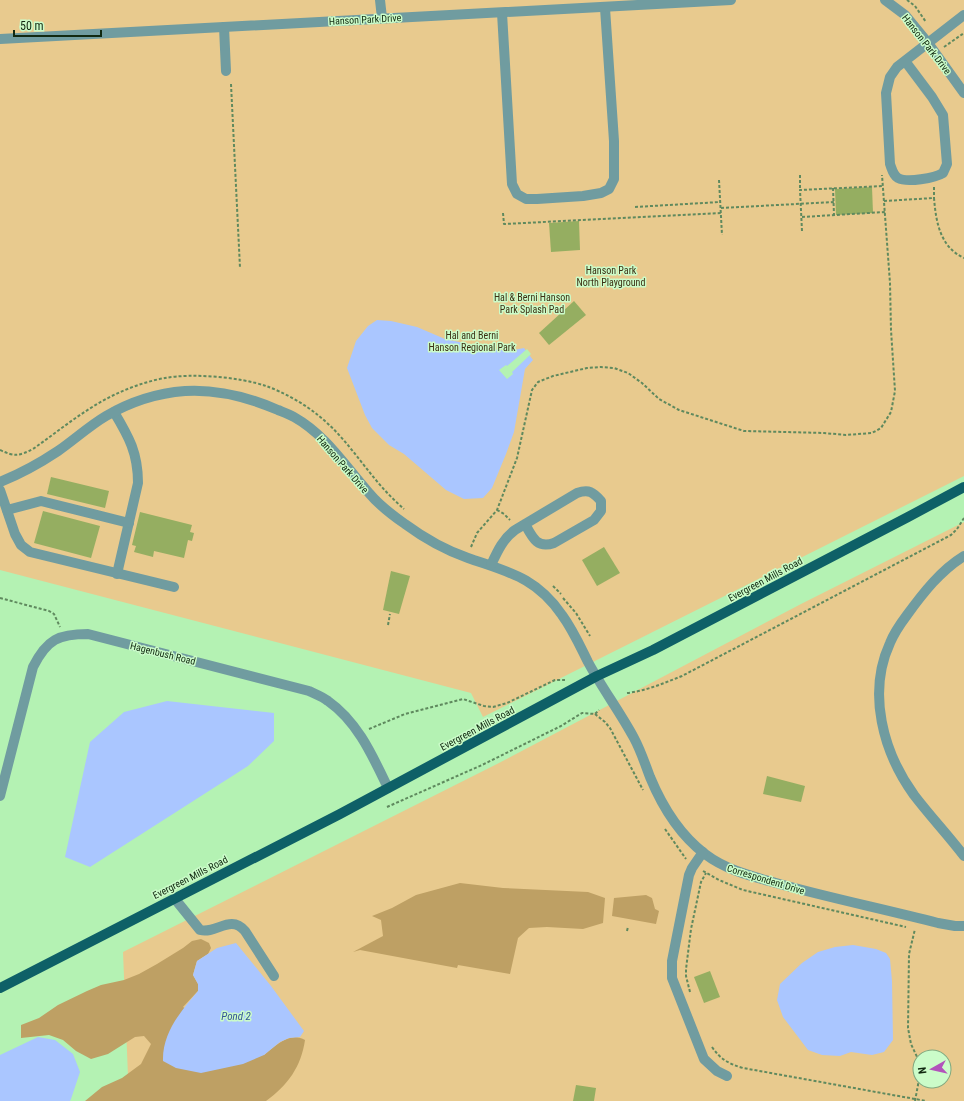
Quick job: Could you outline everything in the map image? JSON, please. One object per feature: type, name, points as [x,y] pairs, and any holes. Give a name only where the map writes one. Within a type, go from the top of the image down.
[{"type":"main road","name":"Evergreen Mills Road","points":[[0,988],[388,788],[598,676],[653,650],[901,521],[964,486]]},
{"type":"street","points":[[380,0],[382,18]]},
{"type":"street","name":"Hanson Park Drive","points":[[0,39],[382,18],[605,8],[731,0]]},
{"type":"street","name":"Hanson Park Drive","points":[[885,0],[905,15],[928,43],[964,93]]},
{"type":"street","points":[[502,13],[512,184],[516,194],[526,199],[537,199],[601,193],[609,189],[614,179],[614,140],[605,8]]},
{"type":"street","points":[[905,61],[932,97],[944,119],[947,164],[943,173],[936,177],[907,180],[899,178],[893,173],[890,164],[886,93],[890,77],[897,67],[964,15]]},
{"type":"street","points":[[224,27],[226,71]]},
{"type":"street","name":"Hanson Park Drive","points":[[0,482],[54,454],[104,417],[124,406],[159,395],[184,391],[224,392],[267,405],[293,416],[318,435],[332,448],[371,495],[404,524],[425,538],[449,550],[491,564],[519,576],[532,584],[546,596],[561,613],[574,633],[589,664],[598,676]]},
{"type":"street","points":[[114,412],[130,440],[136,457],[138,470],[138,483],[117,574]]},
{"type":"street","points":[[0,490],[15,534],[21,545],[30,552],[174,587]]},
{"type":"street","points":[[491,564],[506,536],[525,524],[577,493],[584,490],[594,493],[601,501],[600,511],[594,520],[549,545],[542,544],[534,540],[525,524]]},
{"type":"street","points":[[7,510],[41,501],[129,523]]},
{"type":"street","points":[[964,556],[951,565],[932,583],[910,611],[892,639],[886,652],[880,680],[880,709],[884,734],[900,772],[914,794],[964,856]]},
{"type":"street","name":"Hagenbush Road","points":[[0,796],[33,666],[39,654],[48,644],[59,638],[72,634],[88,634],[309,691],[328,701],[348,718],[367,745],[388,788]]},
{"type":"street","name":"Correspondent Drive","points":[[598,676],[634,739],[651,779],[672,818],[679,828],[703,852],[717,863],[741,873],[818,894],[917,918],[955,926],[964,926]]},
{"type":"street","points":[[703,852],[689,875],[671,970],[675,988],[704,1059],[718,1071],[727,1076]]},
{"type":"street","points":[[175,899],[200,930],[207,932],[231,924],[240,925],[245,930],[274,976]]},
{"type":"path","points":[[944,47],[964,33]]},
{"type":"path","points":[[231,84],[240,268]]},
{"type":"path","points":[[471,547],[477,533],[497,510],[517,458],[532,390],[538,382],[546,378],[601,367],[614,368],[628,373],[642,383],[659,399],[678,410],[744,431],[846,435],[872,433],[881,428],[891,412],[896,391],[882,171]]},
{"type":"path","points":[[800,175],[802,231]]},
{"type":"path","points":[[719,180],[722,235]]},
{"type":"path","points":[[800,190],[883,186]]},
{"type":"path","points":[[833,188],[834,216]]},
{"type":"path","points":[[884,201],[934,198],[936,222],[944,242],[956,255],[964,258]]},
{"type":"path","points":[[635,207],[720,202]]},
{"type":"path","points":[[721,208],[834,202]]},
{"type":"path","points":[[802,217],[885,212]]},
{"type":"path","points":[[503,213],[504,224],[721,213]]},
{"type":"path","points":[[0,450],[10,455],[22,454],[33,449],[98,403],[132,387],[164,378],[184,376],[202,376],[241,380],[266,386],[293,399],[318,415],[337,432],[381,486],[409,514]]},
{"type":"path","points":[[497,510],[504,514],[516,530]]},
{"type":"path","points":[[627,692],[637,692],[682,676],[951,534],[957,529],[964,518]]},
{"type":"path","points":[[466,545],[476,549]]},
{"type":"path","points":[[551,585],[576,612],[590,636]]},
{"type":"path","points":[[0,598],[49,611],[54,614],[60,627]]},
{"type":"path","points":[[388,625],[390,614]]},
{"type":"path","points":[[368,730],[405,714],[463,699],[484,706],[493,707],[507,703],[555,680],[567,680]]},
{"type":"path","points":[[387,806],[482,765],[561,726],[577,716],[584,713],[595,714],[599,710]]},
{"type":"path","points":[[691,993],[686,976],[687,960],[701,882],[706,873]]},
{"type":"path","points":[[915,1100],[919,1066],[918,1059],[911,1044],[908,1028],[909,954],[917,918]]},
{"type":"path","points":[[627,931],[628,927]]},
{"type":"path","points":[[712,1047],[720,1058],[734,1066],[926,1101]]},
{"type":"green space","name":"Hal and Berni Hanson Regional Park","points":[[0,0],[964,0],[964,476],[483,717],[471,693],[0,570]]},
{"type":"green space","points":[[964,522],[964,1101],[129,1101],[123,952],[497,764],[801,604]]},
{"type":"shaded area","points":[[460,883],[503,888],[588,892],[605,898],[603,923],[583,929],[547,927],[529,928],[518,938],[510,974],[458,965],[457,968],[360,950],[353,952],[383,936],[381,920],[372,916],[392,908],[416,895]]},
{"type":"shaded area","points":[[646,895],[652,898],[655,909],[659,911],[656,924],[612,916],[614,898]]},
{"type":"shaded area","points":[[201,939],[209,943],[211,948],[208,954],[197,961],[193,975],[198,984],[198,991],[183,1007],[264,1055],[288,1038],[294,1037],[305,1040],[300,1059],[292,1075],[281,1089],[266,1101],[85,1101],[102,1087],[122,1078],[141,1064],[151,1044],[144,1036],[135,1037],[108,1054],[91,1059],[76,1051],[63,1040],[49,1035],[21,1038],[21,1025],[39,1018],[58,1005],[87,991],[101,985],[124,980],[139,974],[192,941]]},
{"type":"water","points":[[377,320],[391,321],[417,327],[445,339],[492,349],[509,351],[524,348],[533,360],[525,369],[514,432],[492,488],[483,498],[464,499],[446,490],[404,454],[389,445],[372,428],[365,415],[347,368],[356,341],[368,326]]},
{"type":"water","points":[[167,701],[274,713],[274,741],[248,766],[90,867],[65,857],[90,742],[124,712]]},
{"type":"water","name":"Pond 2","points":[[236,943],[271,986],[304,1031],[300,1037],[289,1038],[280,1042],[264,1055],[243,1064],[201,1073],[176,1068],[163,1061],[169,1032],[185,1006],[198,991],[198,984],[193,975],[197,961],[217,948]]},
{"type":"water","points":[[853,945],[876,949],[886,953],[890,959],[893,1040],[884,1052],[872,1055],[851,1052],[840,1056],[822,1055],[808,1050],[783,1017],[777,1000],[780,984],[802,963],[818,952],[835,947]]},
{"type":"water","points":[[38,1037],[55,1040],[73,1054],[80,1072],[70,1101],[0,1101],[0,1055]]},
{"type":"pier","points":[[527,349],[531,354],[512,372],[513,374],[507,379],[499,370],[506,365],[507,366]]},
{"type":"building","points":[[872,187],[873,213],[836,215],[835,189]]},
{"type":"building","points":[[579,221],[580,250],[551,252],[549,223]]},
{"type":"building","points":[[574,301],[586,315],[549,345],[539,333]]},
{"type":"building","points":[[51,477],[109,491],[105,508],[47,494]]},
{"type":"building","points":[[43,511],[100,526],[91,558],[34,543]]},
{"type":"building","points":[[140,512],[192,525],[190,532],[194,533],[192,541],[188,540],[184,558],[154,551],[153,557],[134,552],[136,546],[132,545]]},
{"type":"building","points":[[604,547],[620,573],[597,586],[582,560]]},
{"type":"building","points":[[391,571],[410,576],[399,614],[383,610]]},
{"type":"building","points":[[767,776],[805,786],[801,802],[763,794]]},
{"type":"building","points":[[710,971],[720,997],[704,1003],[694,977]]},
{"type":"building","points":[[576,1085],[596,1088],[594,1101],[573,1101]]},
{"type":"park label","name":"Hanson Park North Playground","points":[[611,276]]},
{"type":"park label","name":"Hal & Berni Hanson Park Splash Pad","points":[[532,302]]}]
